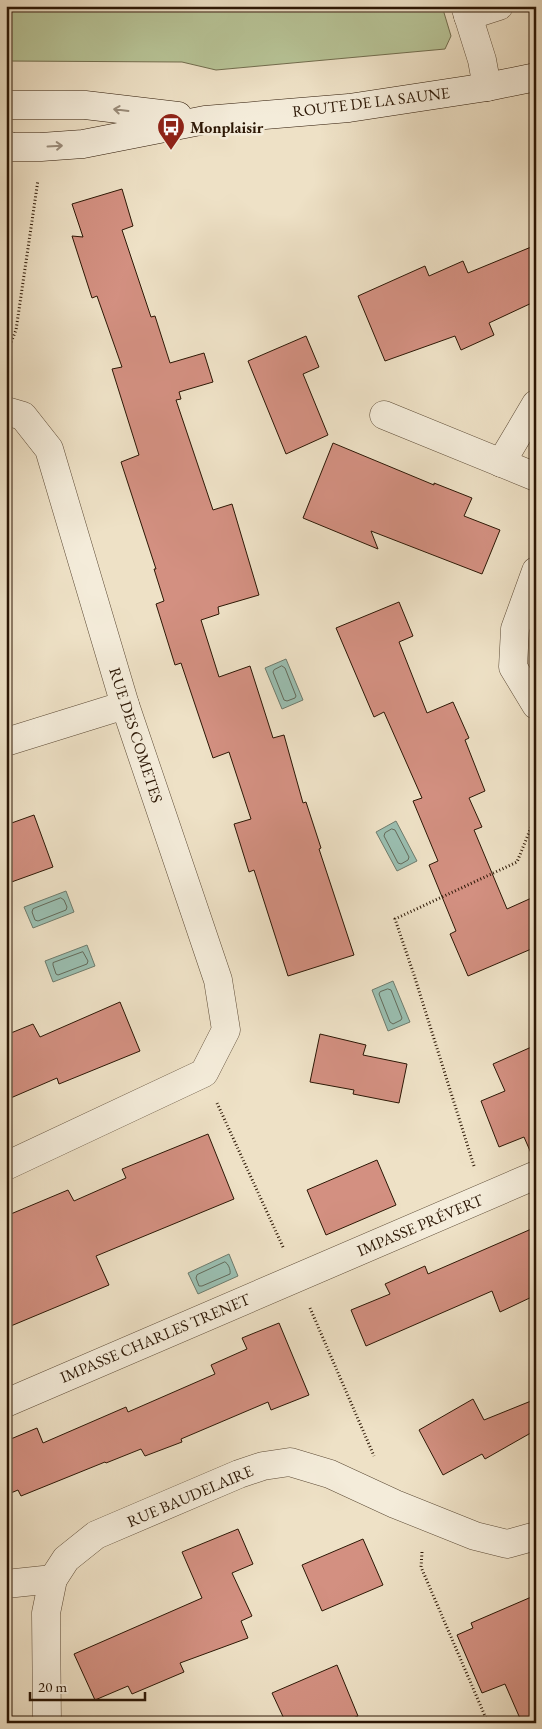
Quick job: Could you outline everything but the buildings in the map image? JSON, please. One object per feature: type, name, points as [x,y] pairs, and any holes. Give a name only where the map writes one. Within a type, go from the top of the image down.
[{"type":"street","points":[[487,87],[482,60],[467,11],[498,6]]},
{"type":"street","name":"ROUTE DE LA SAUNE","points":[[6,145],[13,147],[41,147],[83,144],[205,120],[349,108],[487,87],[536,77]]},
{"type":"street","name":"ROUTE DE LA SAUNE","points":[[6,105],[85,105],[205,120]]},
{"type":"street","points":[[501,463],[536,404]]},
{"type":"street","name":"RUE DES COMETES","points":[[6,411],[23,416],[49,449],[125,705],[218,980],[226,1030],[204,1073]]},
{"type":"street","points":[[384,415],[536,477]]},
{"type":"street","points":[[536,571],[515,630],[514,667],[536,705]]},
{"type":"street","points":[[6,742],[125,705]]},
{"type":"street","points":[[6,1166],[204,1073]]},
{"type":"street","name":"IMPASSE PRÉVERT","points":[[301,1276],[536,1175]]},
{"type":"street","name":"IMPASSE CHARLES TRENET","points":[[6,1402],[301,1276]]},
{"type":"street","name":"RUE BAUDELAIRE","points":[[47,1723],[46,1613],[53,1579],[66,1559],[96,1535],[239,1474],[262,1466],[290,1462],[330,1474],[395,1504],[475,1536],[507,1544],[536,1536]]},
{"type":"street","points":[[6,1584],[53,1579]]},
{"type":"path","points":[[6,356],[16,330],[39,174]]},
{"type":"path","points":[[484,1197],[395,920],[517,862],[536,815]]},
{"type":"path","points":[[204,1073],[301,1276],[395,1504],[423,1547],[421,1567],[488,1723]]},
{"type":"shaded area","points":[[6,6],[442,6],[451,36],[445,49],[216,70],[182,62],[6,61]]},
{"type":"water","points":[[286,659],[303,700],[282,709],[265,668]]},
{"type":"water","points":[[396,821],[417,861],[397,871],[376,832]]},
{"type":"water","points":[[66,891],[74,912],[33,928],[24,907]]},
{"type":"water","points":[[87,945],[95,966],[53,982],[45,961]]},
{"type":"water","points":[[393,981],[410,1022],[388,1031],[372,990]]},
{"type":"water","points":[[229,1254],[238,1276],[198,1294],[188,1273]]},
{"type":"place","name":"Monplaisir","points":[[171,151]]}]
